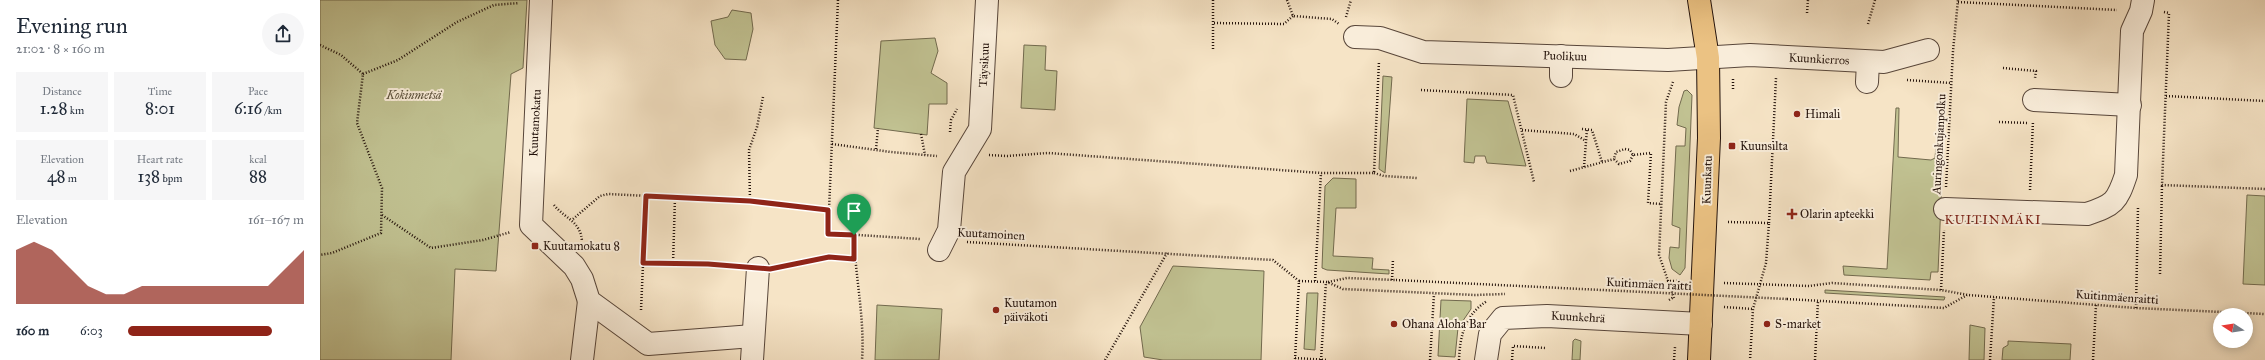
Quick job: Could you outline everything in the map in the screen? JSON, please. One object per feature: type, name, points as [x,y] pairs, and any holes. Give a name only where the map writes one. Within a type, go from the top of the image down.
[{"type":"main road","name":"Kuunkatu","points":[[1698,0],[1708,58],[1709,138],[1699,360]]},
{"type":"street","name":"Kuutamokatu","points":[[538,233],[541,0]]},
{"type":"street","name":"Täysikuu","points":[[966,154],[980,129],[987,0]]},
{"type":"street","points":[[1945,210],[2087,214],[2109,207],[2120,194],[2126,175],[2132,31],[2142,6]]},
{"type":"street","name":"Puolikuu","points":[[1349,32],[1380,38],[1423,52],[1561,66],[1708,58]]},
{"type":"street","name":"Kuunkierros","points":[[1708,58],[1750,55],[1867,72],[1884,62],[1928,50]]},
{"type":"street","points":[[2034,100],[2130,105]]},
{"type":"street","points":[[942,245],[949,230],[954,172],[966,154]]},
{"type":"street","points":[[538,233],[574,266],[582,279],[589,301],[582,360]]},
{"type":"street","points":[[752,360],[758,268]]},
{"type":"street","points":[[589,301],[648,344],[753,336]]},
{"type":"street","name":"Kuunkehrä","points":[[1486,360],[1490,334],[1502,318],[1547,316],[1701,324]]},
{"type":"path","points":[[363,74],[398,60],[457,22],[494,5],[541,0]]},
{"type":"path","name":"Kuutamoinen","points":[[838,0],[828,234],[854,235],[942,245],[1167,253],[1274,260],[1299,281]]},
{"type":"path","points":[[1213,0],[1213,49]]},
{"type":"path","points":[[1287,0],[1294,16]]},
{"type":"path","points":[[1349,32],[1351,0]]},
{"type":"path","points":[[1807,12],[1808,0]]},
{"type":"path","points":[[1868,24],[1875,0]]},
{"type":"path","points":[[1958,1],[2142,6],[2169,13],[2160,274]]},
{"type":"path","name":"Auringonkujanpolku","points":[[1941,290],[1952,59],[1958,1]]},
{"type":"path","points":[[1214,23],[1284,24],[1294,16],[1332,19],[1349,32]]},
{"type":"path","points":[[320,45],[341,55],[363,74]]},
{"type":"path","points":[[1676,59],[1675,74],[1666,102],[1659,255],[1674,297],[1677,323]]},
{"type":"path","points":[[2003,68],[2036,71],[2029,213]]},
{"type":"path","points":[[320,255],[332,253],[381,233],[382,188],[357,123],[363,74]]},
{"type":"path","points":[[1733,76],[1739,74]]},
{"type":"path","points":[[1750,360],[1753,309],[1766,263],[1776,74]]},
{"type":"path","points":[[1421,90],[1513,95],[1534,182]]},
{"type":"path","points":[[2166,96],[2265,101]]},
{"type":"path","points":[[750,201],[749,150],[757,127],[763,97]]},
{"type":"path","points":[[1999,122],[2033,123]]},
{"type":"path","points":[[876,149],[878,128]]},
{"type":"path","points":[[1582,129],[1592,130],[1602,162]]},
{"type":"path","points":[[1584,167],[1587,129]]},
{"type":"path","points":[[1522,130],[1574,134],[1586,141]]},
{"type":"path","points":[[921,134],[925,155]]},
{"type":"path","points":[[832,144],[943,156]]},
{"type":"path","points":[[1614,158],[1616,152],[1625,149],[1630,150],[1633,155]]},
{"type":"path","points":[[966,154],[1007,156],[1048,153],[1295,171]]},
{"type":"path","points":[[1633,155],[1651,153],[1648,203],[1661,204]]},
{"type":"path","points":[[1614,158],[1619,164],[1630,161],[1633,155]]},
{"type":"path","points":[[1570,171],[1614,158]]},
{"type":"path","points":[[1315,281],[1321,173]]},
{"type":"path","points":[[1374,173],[1384,176],[1417,178]]},
{"type":"path","points":[[2162,185],[2265,189]]},
{"type":"path","points":[[573,219],[600,196],[608,194],[750,201],[828,210]]},
{"type":"path","points":[[631,332],[641,316],[646,196]]},
{"type":"path","points":[[673,264],[675,197]]},
{"type":"path","points":[[553,202],[573,219],[582,236],[582,279]]},
{"type":"path","points":[[381,215],[431,248],[538,233]]},
{"type":"path","points":[[1728,222],[1769,223]]},
{"type":"path","points":[[854,235],[854,259],[860,288],[862,360]]},
{"type":"path","points":[[1105,360],[1167,253]]},
{"type":"path","points":[[643,263],[770,269],[829,257],[854,259]]},
{"type":"path","points":[[1392,280],[1393,259]]},
{"type":"path","name":"Kuitinmäen raitti","points":[[1326,282],[1346,278],[1396,280],[1944,308],[1968,295]]},
{"type":"path","points":[[1328,360],[1295,359],[1299,281],[1326,282],[1343,289],[1434,294],[1475,295],[1498,293]]},
{"type":"path","points":[[1321,360],[1326,282]]},
{"type":"path","name":"Kuitinmäenraitti","points":[[1760,285],[1809,286],[1832,283],[1941,290],[1968,295],[2096,305],[2265,314]]},
{"type":"path","points":[[1430,360],[1434,294]]},
{"type":"path","points":[[1990,360],[1994,297]]},
{"type":"path","points":[[1815,360],[1818,301]]},
{"type":"path","points":[[2093,360],[2096,305]]},
{"type":"path","points":[[1724,307],[1753,309]]},
{"type":"path","points":[[1512,360],[1513,346],[1546,348]]},
{"type":"green space","name":"Kokinmetsä","points":[[320,0],[527,0],[523,68],[511,74],[496,271],[455,269],[451,360],[320,360]]},
{"type":"green space","points":[[732,10],[751,13],[753,29],[746,60],[725,59],[715,45],[711,21],[728,17]]},
{"type":"green space","points":[[935,38],[938,51],[931,73],[947,83],[947,104],[929,104],[927,135],[874,128],[881,41]]},
{"type":"green space","points":[[1024,45],[1046,46],[1045,70],[1057,71],[1055,110],[1021,108]]},
{"type":"green space","points":[[1383,76],[1392,77],[1385,173],[1379,169]]},
{"type":"green space","points":[[1687,90],[1692,95],[1685,268],[1680,275],[1672,269],[1669,258],[1670,247],[1679,248],[1680,228],[1672,225],[1676,146],[1685,146],[1686,128],[1677,125],[1679,107],[1684,91]]},
{"type":"green space","points":[[1467,99],[1508,101],[1526,166],[1487,163],[1485,156],[1475,156],[1474,163],[1464,162]]},
{"type":"green space","points":[[1896,108],[1899,108],[1898,157],[1931,160],[1935,158],[1936,146],[1943,156],[1938,272],[1931,272],[1930,280],[1844,275],[1843,266],[1887,269]]},
{"type":"green space","points":[[1333,178],[1356,179],[1356,208],[1336,208],[1333,256],[1373,258],[1372,269],[1389,270],[1389,274],[1327,270],[1322,268],[1325,186]]},
{"type":"green space","points":[[2247,195],[2265,196],[2265,285],[2243,284]]},
{"type":"green space","points":[[1173,266],[1264,271],[1261,360],[1163,360],[1144,357],[1140,327]]},
{"type":"green space","points":[[1825,290],[1945,297],[1944,300],[1825,293]]},
{"type":"green space","points":[[1307,293],[1318,293],[1315,350],[1304,349]]},
{"type":"green space","points":[[1441,300],[1471,301],[1471,309],[1458,328],[1455,357],[1438,356]]},
{"type":"green space","points":[[877,305],[942,309],[939,360],[875,360]]},
{"type":"green space","points":[[1970,325],[1985,328],[1984,360],[1969,360]]},
{"type":"green space","points":[[1575,339],[1581,341],[1580,360],[1572,360],[1573,341]]},
{"type":"green space","points":[[2008,341],[2071,344],[2070,360],[2002,360],[2003,348],[2008,345]]},
{"type":"place","name":"Himali","points":[[1797,114]]},
{"type":"place","name":"Kuunsilta","points":[[1732,146]]},
{"type":"place","name":"Olarin apteekki","points":[[1792,214]]},
{"type":"place","name":"Kuutamokatu 8","points":[[535,246]]},
{"type":"place","name":"Kuutamon päiväkoti","points":[[996,310]]},
{"type":"place","name":"Ohana Aloha Bar","points":[[1394,324]]},
{"type":"place","name":"S-market","points":[[1767,324]]},
{"type":"district","name":"KUITINMÄKI","points":[[1993,219]]},
{"type":"route","points":[[646,196],[750,201],[828,210],[828,234],[854,235],[854,259],[829,257],[770,269],[708,264],[643,263],[646,196]]}]
